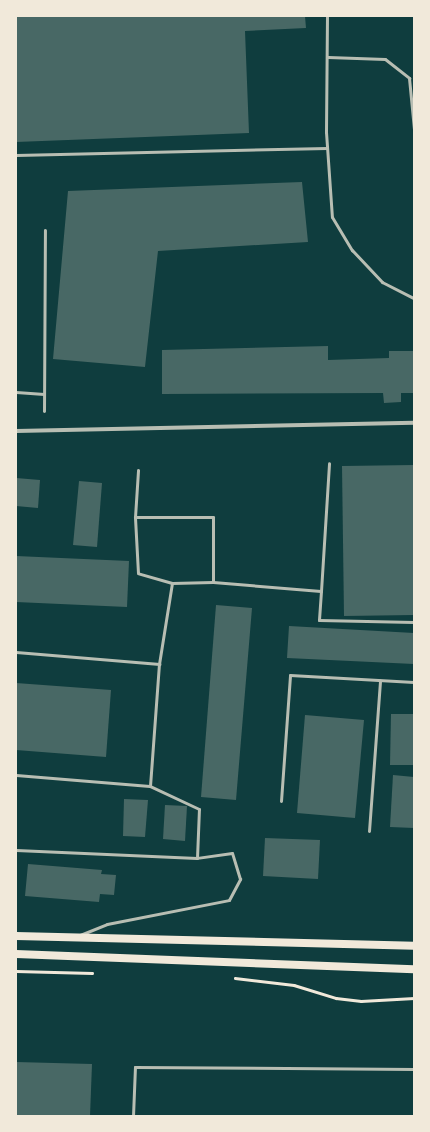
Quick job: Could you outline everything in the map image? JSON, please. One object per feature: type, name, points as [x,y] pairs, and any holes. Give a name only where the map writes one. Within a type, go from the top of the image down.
[{"type":"main road","points":[[16,936],[414,946]]},
{"type":"main road","points":[[16,954],[414,968]]},
{"type":"street","points":[[16,430],[414,423]]},
{"type":"lane","points":[[327,16],[327,148],[332,217],[352,250],[382,282],[414,298]]},
{"type":"lane","points":[[328,57],[385,59],[409,78],[414,128]]},
{"type":"lane","points":[[16,155],[327,148]]},
{"type":"lane","points":[[44,411],[45,230]]},
{"type":"lane","points":[[16,392],[44,394]]},
{"type":"lane","points":[[328,463],[319,620],[414,622]]},
{"type":"lane","points":[[138,470],[135,518],[138,573],[172,584],[213,582],[321,591]]},
{"type":"lane","points":[[135,518],[213,517],[213,582]]},
{"type":"lane","points":[[150,786],[159,664],[172,584]]},
{"type":"lane","points":[[16,652],[159,664]]},
{"type":"lane","points":[[281,802],[290,675],[414,682]]},
{"type":"lane","points":[[369,831],[380,680]]},
{"type":"lane","points":[[16,775],[150,786],[199,809],[197,858]]},
{"type":"lane","points":[[16,850],[197,858],[232,853],[240,879],[229,900],[107,924],[74,937]]},
{"type":"lane","points":[[134,1116],[135,1066],[414,1069]]},
{"type":"path","points":[[16,971],[100,973]]},
{"type":"path","points":[[227,977],[294,985],[336,998],[361,1001],[414,998]]},
{"type":"building","points":[[16,16],[305,16],[306,28],[245,31],[249,133],[16,142]]},
{"type":"building","points":[[302,182],[308,242],[158,251],[145,367],[53,359],[68,191]]},
{"type":"building","points":[[328,346],[328,360],[389,358],[389,351],[414,351],[414,393],[401,393],[401,402],[384,403],[383,393],[162,394],[162,350]]},
{"type":"building","points":[[414,465],[414,615],[344,616],[342,466]]},
{"type":"building","points":[[16,478],[40,480],[38,508],[16,506]]},
{"type":"building","points":[[79,481],[102,483],[97,547],[73,545]]},
{"type":"building","points":[[16,556],[129,561],[127,607],[16,602]]},
{"type":"building","points":[[216,605],[252,608],[236,800],[201,797]]},
{"type":"building","points":[[289,626],[414,633],[414,664],[287,658]]},
{"type":"building","points":[[16,683],[111,690],[106,757],[16,750]]},
{"type":"building","points":[[391,714],[414,714],[414,765],[390,765]]},
{"type":"building","points":[[305,715],[364,720],[355,818],[297,813]]},
{"type":"building","points":[[393,775],[414,777],[414,828],[390,827]]},
{"type":"building","points":[[124,799],[148,800],[145,837],[123,836]]},
{"type":"building","points":[[165,805],[187,806],[185,841],[163,839]]},
{"type":"building","points":[[265,838],[320,840],[318,879],[263,876]]},
{"type":"building","points":[[28,864],[102,870],[101,874],[116,875],[114,895],[100,894],[99,902],[25,896]]},
{"type":"building","points":[[16,1062],[92,1064],[90,1116],[16,1116]]}]
